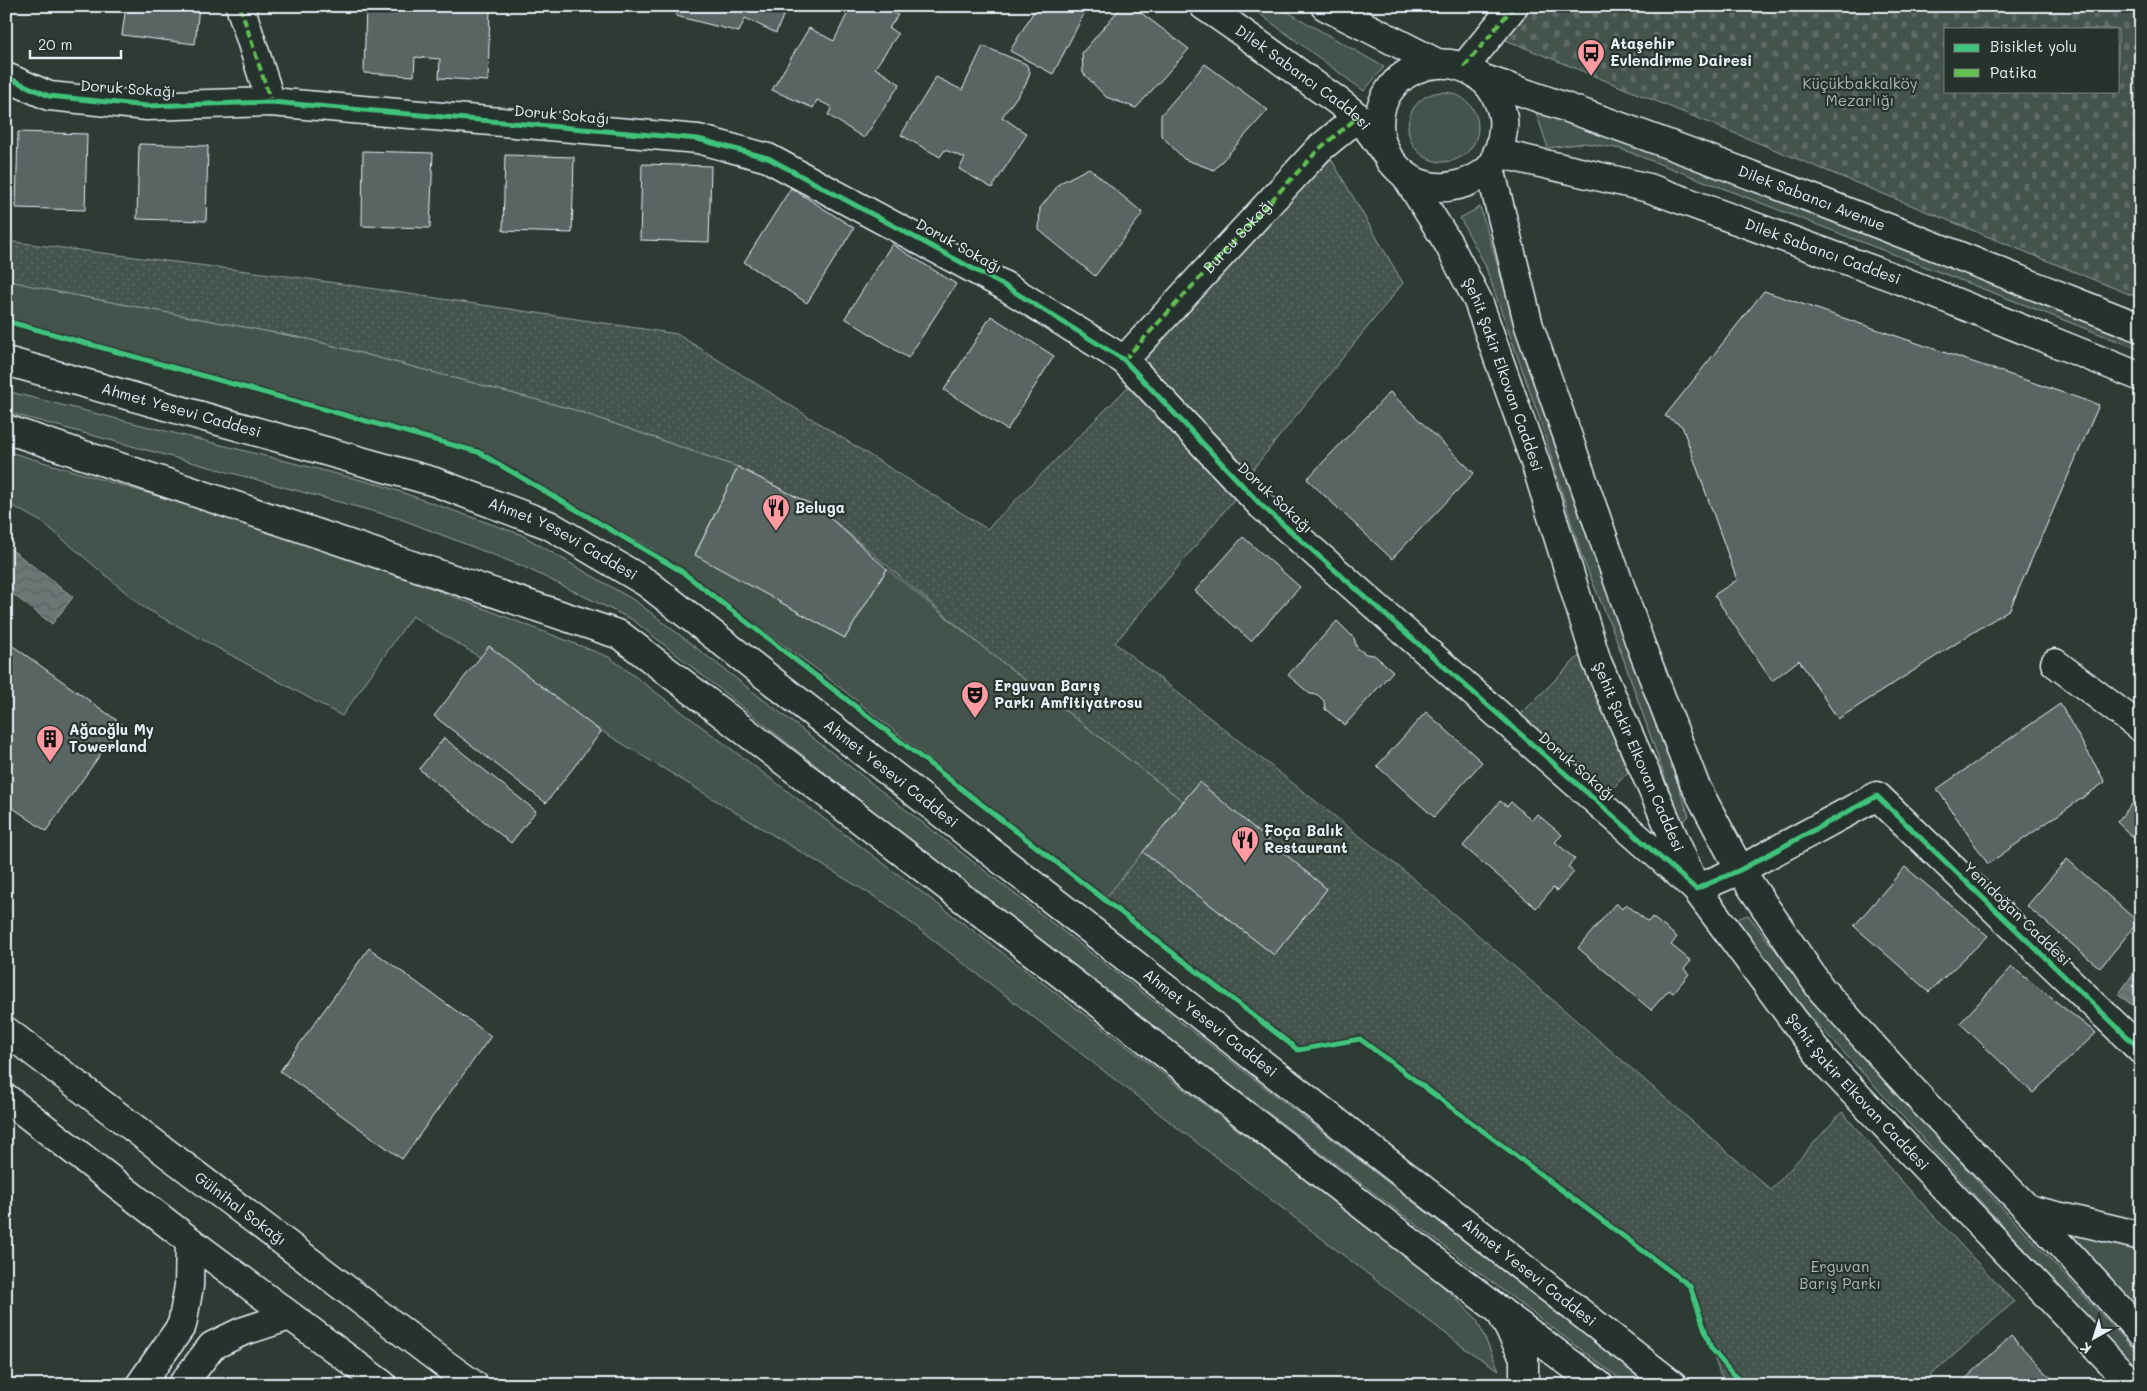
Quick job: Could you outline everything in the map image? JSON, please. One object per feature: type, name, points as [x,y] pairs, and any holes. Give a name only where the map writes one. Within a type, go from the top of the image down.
[{"type":"street","points":[[240,6],[271,102]]},
{"type":"street","name":"Dilek Sabancı Caddesi","points":[[1204,6],[1249,36],[1358,117],[1398,169]]},
{"type":"street","name":"Dilek Sabancı Caddesi","points":[[1325,6],[1437,63],[1473,72]]},
{"type":"street","points":[[1398,169],[1425,185],[1447,187],[1467,182],[1493,160],[1503,133],[1502,113],[1494,94],[1473,72],[1514,6]]},
{"type":"street","name":"Dilek Sabancı Caddesi","points":[[1398,169],[1381,142],[1379,121],[1384,100],[1396,83],[1414,68],[1437,63]]},
{"type":"street","name":"Dilek Sabancı Avenue","points":[[1473,72],[1676,146],[1886,226],[2141,328]]},
{"type":"street","name":"Doruk Sokağı","points":[[6,76],[49,96],[147,106],[271,102],[698,139],[768,158],[1005,286],[1124,360],[1261,505],[1696,889]]},
{"type":"street","name":"Burcu Sokağı","points":[[1124,360],[1319,149],[1358,117]]},
{"type":"street","points":[[1493,160],[1529,326],[1640,643],[1695,785],[1740,870],[1822,989],[1925,1104],[2028,1209],[2141,1334]]},
{"type":"street","name":"Dilek Sabancı Caddesi","points":[[1493,160],[1649,188],[1903,281],[2141,377]]},
{"type":"street","name":"Şehit Şakir Elkovan Caddesi","points":[[1398,169],[1448,242],[1478,301],[1536,465],[1597,662],[1696,889],[1824,1061],[2133,1385]]},
{"type":"street","name":"Ahmet Yesevi Caddesi","points":[[6,361],[435,482],[549,525],[647,583],[1673,1385]]},
{"type":"street","points":[[6,429],[620,635],[1599,1385]]},
{"type":"street","points":[[2055,663],[2141,728]]},
{"type":"street","name":"Yenidoğan Caddesi","points":[[1740,870],[1876,796],[2141,1050]]},
{"type":"street","points":[[1696,889],[1740,870]]},
{"type":"street","name":"Gülnihal Sokağı","points":[[6,1031],[438,1360],[474,1385]]},
{"type":"street","points":[[6,1098],[190,1241],[383,1385]]},
{"type":"street","points":[[2028,1209],[2141,1236]]},
{"type":"street","points":[[140,1385],[182,1325],[189,1286],[190,1241]]},
{"type":"street","points":[[1500,1311],[1524,1357],[1524,1385]]},
{"type":"street","points":[[182,1385],[212,1346],[241,1332],[290,1316]]},
{"type":"green space","points":[[1249,6],[1277,6],[1384,67],[1364,91]]},
{"type":"green space","name":"Küçükbakkalköy Mezarlığı","points":[[1527,6],[2141,6],[2141,299],[1501,38]]},
{"type":"green space","points":[[1443,92],[1456,95],[1468,102],[1475,114],[1478,127],[1475,140],[1468,152],[1456,159],[1443,162],[1430,159],[1418,152],[1411,140],[1408,127],[1411,114],[1418,102],[1430,95]]},
{"type":"green space","points":[[1533,103],[2141,341],[2141,350],[1621,149],[1585,143],[1548,148]]},
{"type":"green space","points":[[1331,159],[1403,283],[1249,474],[1134,360]]},
{"type":"green space","points":[[1480,207],[1514,320],[1689,816],[1681,823],[1616,638],[1582,557],[1539,417],[1485,265],[1460,218]]},
{"type":"green space","name":"Erguvan Barış Parkı","points":[[6,241],[295,277],[677,334],[987,529],[1129,386],[1236,497],[1115,643],[1409,875],[1771,1190],[1842,1112],[1905,1185],[2014,1302],[1920,1385],[1732,1385],[1720,1374],[1690,1286],[1360,1039],[1298,1050],[1231,1000],[1105,899],[1143,852],[1274,955],[1327,889],[1199,783],[1183,801],[984,648],[820,509],[738,467],[575,410],[308,339],[58,292],[6,280]]},
{"type":"green space","points":[[6,278],[58,292],[308,339],[575,410],[738,467],[695,554],[845,638],[887,569],[984,648],[1183,801],[1106,900],[823,674],[652,549],[478,452],[6,322]]},
{"type":"green space","points":[[6,391],[381,485],[522,535],[637,602],[1650,1385],[1628,1385],[947,870],[633,620],[522,566],[398,518],[6,412]]},
{"type":"green space","points":[[6,451],[315,543],[609,657],[1431,1275],[1476,1318],[1499,1370],[1467,1350],[885,903],[412,616],[342,716],[143,607],[45,524],[6,502]]},
{"type":"green space","points":[[1580,655],[1628,772],[1605,797],[1517,718]]},
{"type":"green space","points":[[1748,915],[1810,995],[1992,1197],[2141,1357],[2141,1376],[1801,1006],[1737,919]]},
{"type":"green space","points":[[2067,1229],[2141,1251],[2141,1311]]},
{"type":"water","points":[[7,546],[73,597],[52,624],[6,589]]},
{"type":"water","points":[[2141,962],[2141,1011],[2118,995]]},
{"type":"building","points":[[126,6],[199,6],[195,44],[122,35]]},
{"type":"building","points":[[366,6],[490,6],[488,81],[439,78],[440,59],[415,57],[414,76],[364,73]]},
{"type":"building","points":[[680,6],[787,6],[776,33],[745,18],[739,32],[676,16]]},
{"type":"building","points":[[851,6],[879,6],[898,15],[889,28],[898,34],[875,68],[900,84],[864,138],[828,115],[832,107],[817,100],[813,108],[772,90],[809,28],[834,41]]},
{"type":"building","points":[[1037,6],[1088,6],[1053,74],[1010,51]]},
{"type":"building","points":[[1122,6],[1132,6],[1189,49],[1136,108],[1106,97],[1083,73],[1082,53]]},
{"type":"building","points":[[983,46],[1026,64],[1030,72],[1026,84],[1002,117],[1027,134],[992,188],[959,169],[965,158],[945,150],[940,157],[901,135],[936,77],[962,90]]},
{"type":"building","points":[[1205,64],[1268,110],[1214,170],[1184,159],[1161,135],[1161,115]]},
{"type":"building","points":[[18,132],[87,134],[85,210],[16,208]]},
{"type":"building","points":[[139,144],[208,146],[206,221],[137,219]]},
{"type":"building","points":[[363,151],[433,153],[430,228],[362,226]]},
{"type":"building","points":[[505,155],[574,157],[572,233],[503,231]]},
{"type":"building","points":[[642,164],[711,166],[709,242],[640,240]]},
{"type":"building","points":[[1089,168],[1143,213],[1095,276],[1039,230],[1040,208],[1060,183]]},
{"type":"building","points":[[791,188],[854,228],[807,303],[744,262]]},
{"type":"building","points":[[892,244],[956,284],[908,358],[845,318]]},
{"type":"building","points":[[1764,291],[2099,405],[2010,609],[1838,719],[1799,660],[1772,681],[1714,595],[1737,580],[1682,426],[1665,416]]},
{"type":"building","points":[[991,316],[1054,356],[1007,430],[944,390]]},
{"type":"building","points":[[1390,392],[1474,473],[1392,559],[1307,479]]},
{"type":"building","name":"Beluga","points":[[738,467],[820,509],[887,569],[845,638],[695,555]]},
{"type":"building","points":[[1243,537],[1300,587],[1251,641],[1195,591]]},
{"type":"building","points":[[1337,621],[1354,638],[1357,648],[1366,654],[1374,655],[1393,671],[1345,725],[1325,709],[1324,701],[1318,695],[1310,694],[1288,675]]},
{"type":"building","name":"Ağaoğlu My Towerland","points":[[6,641],[122,724],[46,831],[6,803]]},
{"type":"building","points":[[489,646],[601,732],[546,803],[434,716]]},
{"type":"building","points":[[2060,704],[2105,782],[1988,864],[1937,789]]},
{"type":"building","points":[[1426,712],[1482,762],[1434,817],[1377,766]]},
{"type":"building","points":[[444,738],[536,811],[511,843],[419,769]]},
{"type":"building","points":[[1199,782],[1327,889],[1274,955],[1143,852]]},
{"type":"building","points":[[2141,793],[2141,845],[2117,822]]},
{"type":"building","points":[[1500,801],[1507,806],[1511,802],[1532,820],[1537,814],[1562,835],[1555,842],[1575,859],[1568,867],[1574,872],[1557,891],[1553,888],[1536,908],[1463,846]]},
{"type":"building","points":[[2067,859],[2138,922],[2100,968],[2027,906]]},
{"type":"building","points":[[1905,867],[1988,936],[1929,992],[1854,926]]},
{"type":"building","points":[[1616,903],[1622,909],[1626,904],[1648,922],[1652,917],[1677,937],[1671,945],[1691,961],[1684,969],[1689,974],[1673,993],[1669,990],[1651,1010],[1578,948]]},
{"type":"building","points":[[369,948],[491,1036],[402,1159],[280,1071]]},
{"type":"building","points":[[2012,967],[2096,1033],[2033,1093],[1960,1023]]},
{"type":"building","points":[[2011,1336],[2058,1385],[1959,1385]]},
{"type":"marked path","points":[[240,6],[271,102]]},
{"type":"marked path","points":[[1464,67],[1514,6]]},
{"type":"marked path","points":[[1124,360],[1319,149],[1358,117]]},
{"type":"cycle path","points":[[6,77],[49,96],[147,106],[271,102],[698,139],[768,158],[1005,286],[1124,360],[1261,505],[1696,889],[1740,870],[1877,796],[2141,1050]]},
{"type":"cycle path","points":[[6,321],[478,452],[681,571],[1298,1050],[1360,1039],[1690,1286],[1711,1348],[1730,1371],[1746,1385]]},
{"type":"place","name":"Ataşehir Evlendirme Dairesi","points":[[1591,77]]},
{"type":"place","name":"Beluga","points":[[776,532]]},
{"type":"place","name":"Erguvan Barış Parkı Amfitiyatrosu","points":[[975,719]]},
{"type":"place","name":"Ağaoğlu My Towerland","points":[[50,763]]},
{"type":"place","name":"Foça Balık Restaurant","points":[[1245,864]]}]
